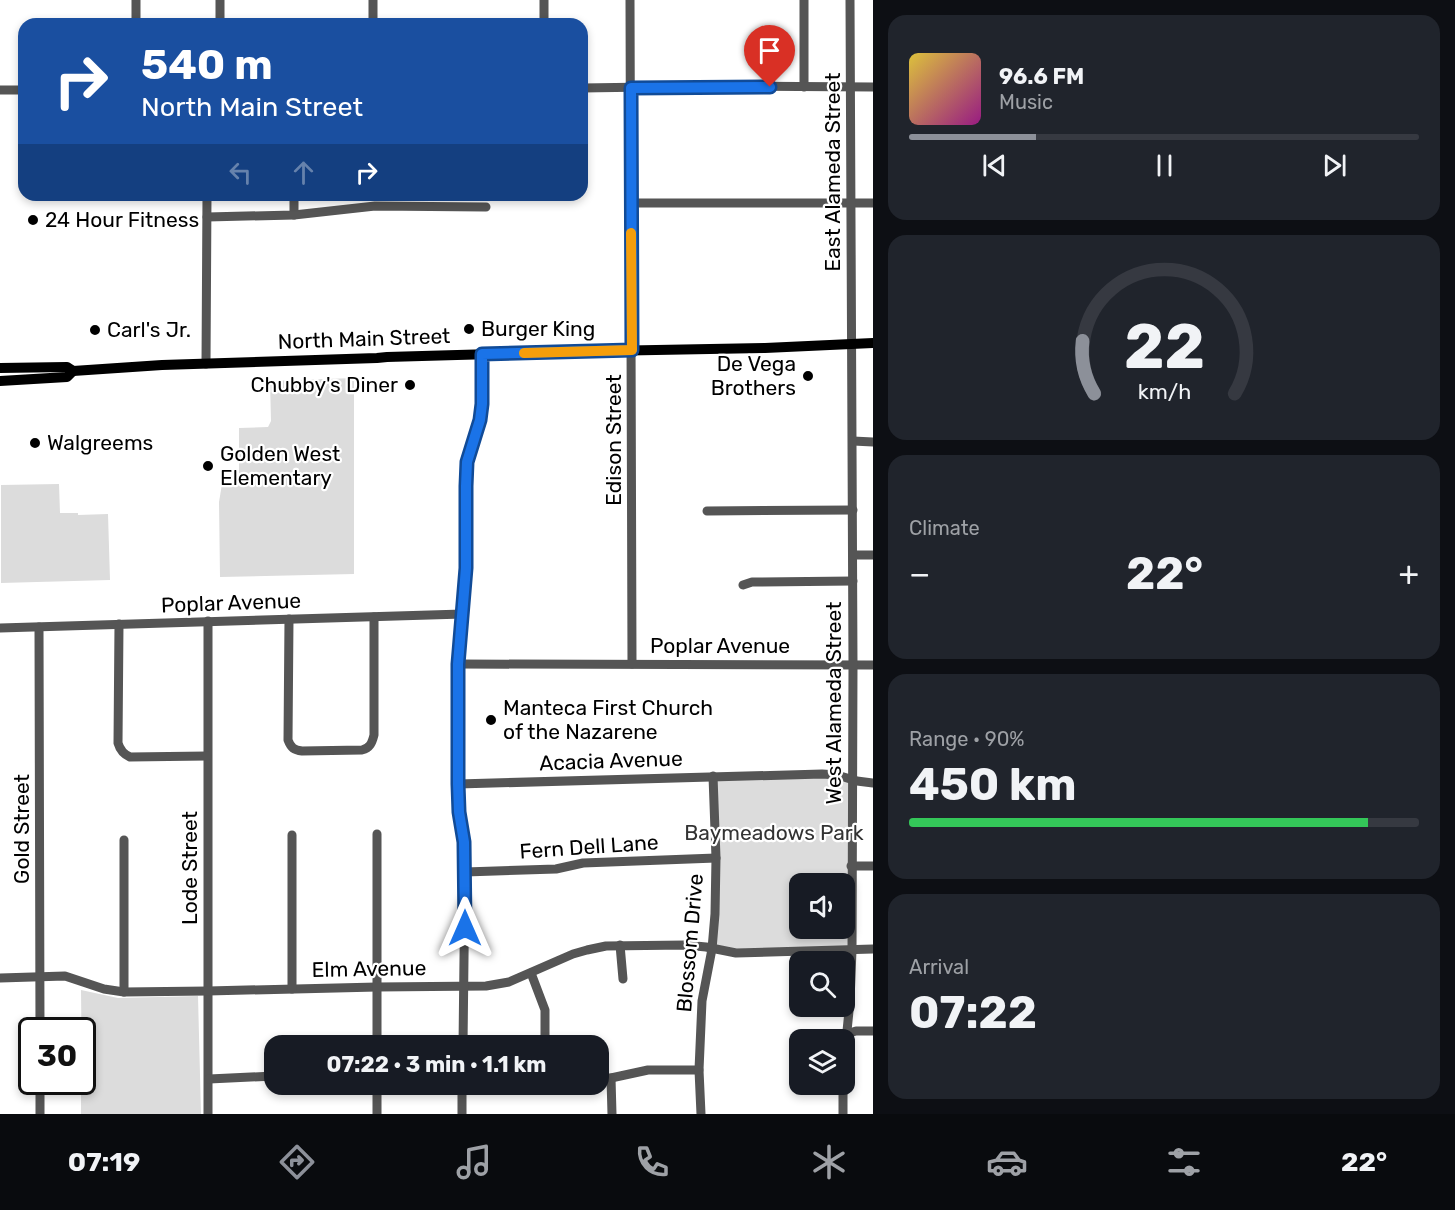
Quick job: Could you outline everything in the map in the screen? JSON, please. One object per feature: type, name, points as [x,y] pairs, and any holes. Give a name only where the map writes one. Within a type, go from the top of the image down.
[{"type":"main road","name":"North Main Street","points":[[0,368],[61,366],[73,371],[162,365],[407,356],[873,343]]},
{"type":"main road","name":"North Main Street","points":[[0,381],[67,377],[73,371]]},
{"type":"street","points":[[136,0],[136,18]]},
{"type":"street","points":[[220,0],[220,18]]},
{"type":"street","points":[[373,0],[373,18]]},
{"type":"street","points":[[544,0],[544,18]]},
{"type":"street","name":"Edison Street","points":[[630,0],[632,664]]},
{"type":"street","points":[[804,0],[804,87]]},
{"type":"street","name":"East Alameda Street","points":[[850,0],[852,344]]},
{"type":"street","points":[[588,88],[873,87]]},
{"type":"street","points":[[0,90],[18,90]]},
{"type":"street","points":[[206,364],[207,201]]},
{"type":"street","points":[[294,201],[294,215]]},
{"type":"street","points":[[375,201],[375,206]]},
{"type":"street","points":[[631,203],[873,203]]},
{"type":"street","points":[[207,217],[294,215],[375,206],[486,207]]},
{"type":"street","name":"West Alameda Street","points":[[847,1029],[852,950],[852,344]]},
{"type":"street","points":[[463,1035],[465,872],[458,784],[458,664],[466,568],[467,462],[480,420],[482,354]]},
{"type":"street","points":[[853,441],[873,441]]},
{"type":"street","points":[[707,512],[853,510]]},
{"type":"street","points":[[853,555],[873,555]]},
{"type":"street","points":[[743,585],[752,582],[853,581]]},
{"type":"street","name":"Poplar Avenue","points":[[0,628],[462,614]]},
{"type":"street","points":[[289,619],[288,740],[290,747],[302,751],[362,750],[372,743],[374,735],[374,617]]},
{"type":"street","name":"Lode Street","points":[[208,621],[208,1114]]},
{"type":"street","points":[[119,624],[118,743],[120,750],[130,757],[207,756]]},
{"type":"street","name":"Gold Street","points":[[39,627],[40,1017]]},
{"type":"street","name":"Poplar Avenue","points":[[458,664],[873,665]]},
{"type":"street","name":"Acacia Avenue","points":[[458,784],[822,774],[873,783]]},
{"type":"street","name":"Blossom Drive","points":[[701,1114],[699,1070],[702,1001],[712,949],[715,914],[716,858],[713,776]]},
{"type":"street","points":[[377,834],[377,1035]]},
{"type":"street","points":[[292,836],[292,989]]},
{"type":"street","points":[[124,840],[124,992]]},
{"type":"street","name":"Fern Dell Lane","points":[[465,872],[556,869],[583,863],[716,858]]},
{"type":"street","points":[[851,866],[873,866]]},
{"type":"street","points":[[620,945],[623,979]]},
{"type":"street","name":"Elm Avenue","points":[[0,978],[65,976],[104,989],[124,992],[463,986],[493,985],[509,981],[587,950],[620,945],[685,945],[736,953],[873,949]]},
{"type":"street","points":[[531,973],[544,1010],[545,1035]]},
{"type":"street","points":[[855,1032],[873,1031]]},
{"type":"street","points":[[612,1114],[611,1078],[648,1070],[699,1070]]},
{"type":"street","points":[[209,1079],[264,1076]]},
{"type":"street","points":[[40,1095],[40,1114]]},
{"type":"street","points":[[377,1095],[377,1114]]},
{"type":"street","points":[[462,1095],[462,1114]]},
{"type":"street","points":[[843,1095],[843,1114]]},
{"type":"green space","points":[[354,378],[354,574],[220,577],[219,502],[222,484],[239,483],[239,428],[268,427],[271,421],[270,381]]},
{"type":"green space","points":[[59,484],[60,513],[108,514],[110,580],[1,583],[1,485]]},
{"type":"green space","name":"Baymeadows Park","points":[[822,774],[852,780],[852,873],[789,873],[789,939],[852,939],[852,950],[712,949],[713,776]]},
{"type":"green space","points":[[81,990],[118,998],[198,996],[201,1114],[81,1114],[81,1095],[96,1095],[96,1017],[81,1017]]},
{"type":"slow traffic","points":[[524,353],[632,350],[631,233]]},
{"type":"place","name":"24 Hour Fitness","points":[[33,220]]},
{"type":"place","name":"Burger King","points":[[469,329]]},
{"type":"place","name":"Carl's Jr.","points":[[95,330]]},
{"type":"place","name":"De Vega Brothers","points":[[808,376]]},
{"type":"place","name":"Chubby's Diner","points":[[410,385]]},
{"type":"place","name":"Walgreems","points":[[35,443]]},
{"type":"place","name":"Golden West Elementary","points":[[208,466]]},
{"type":"place","name":"Manteca First Church of the Nazarene","points":[[491,720]]},
{"type":"route","points":[[465,928],[464,842],[459,812],[458,784],[458,664],[466,568],[467,462],[480,420],[482,354],[632,350],[631,88],[770,87]]}]
